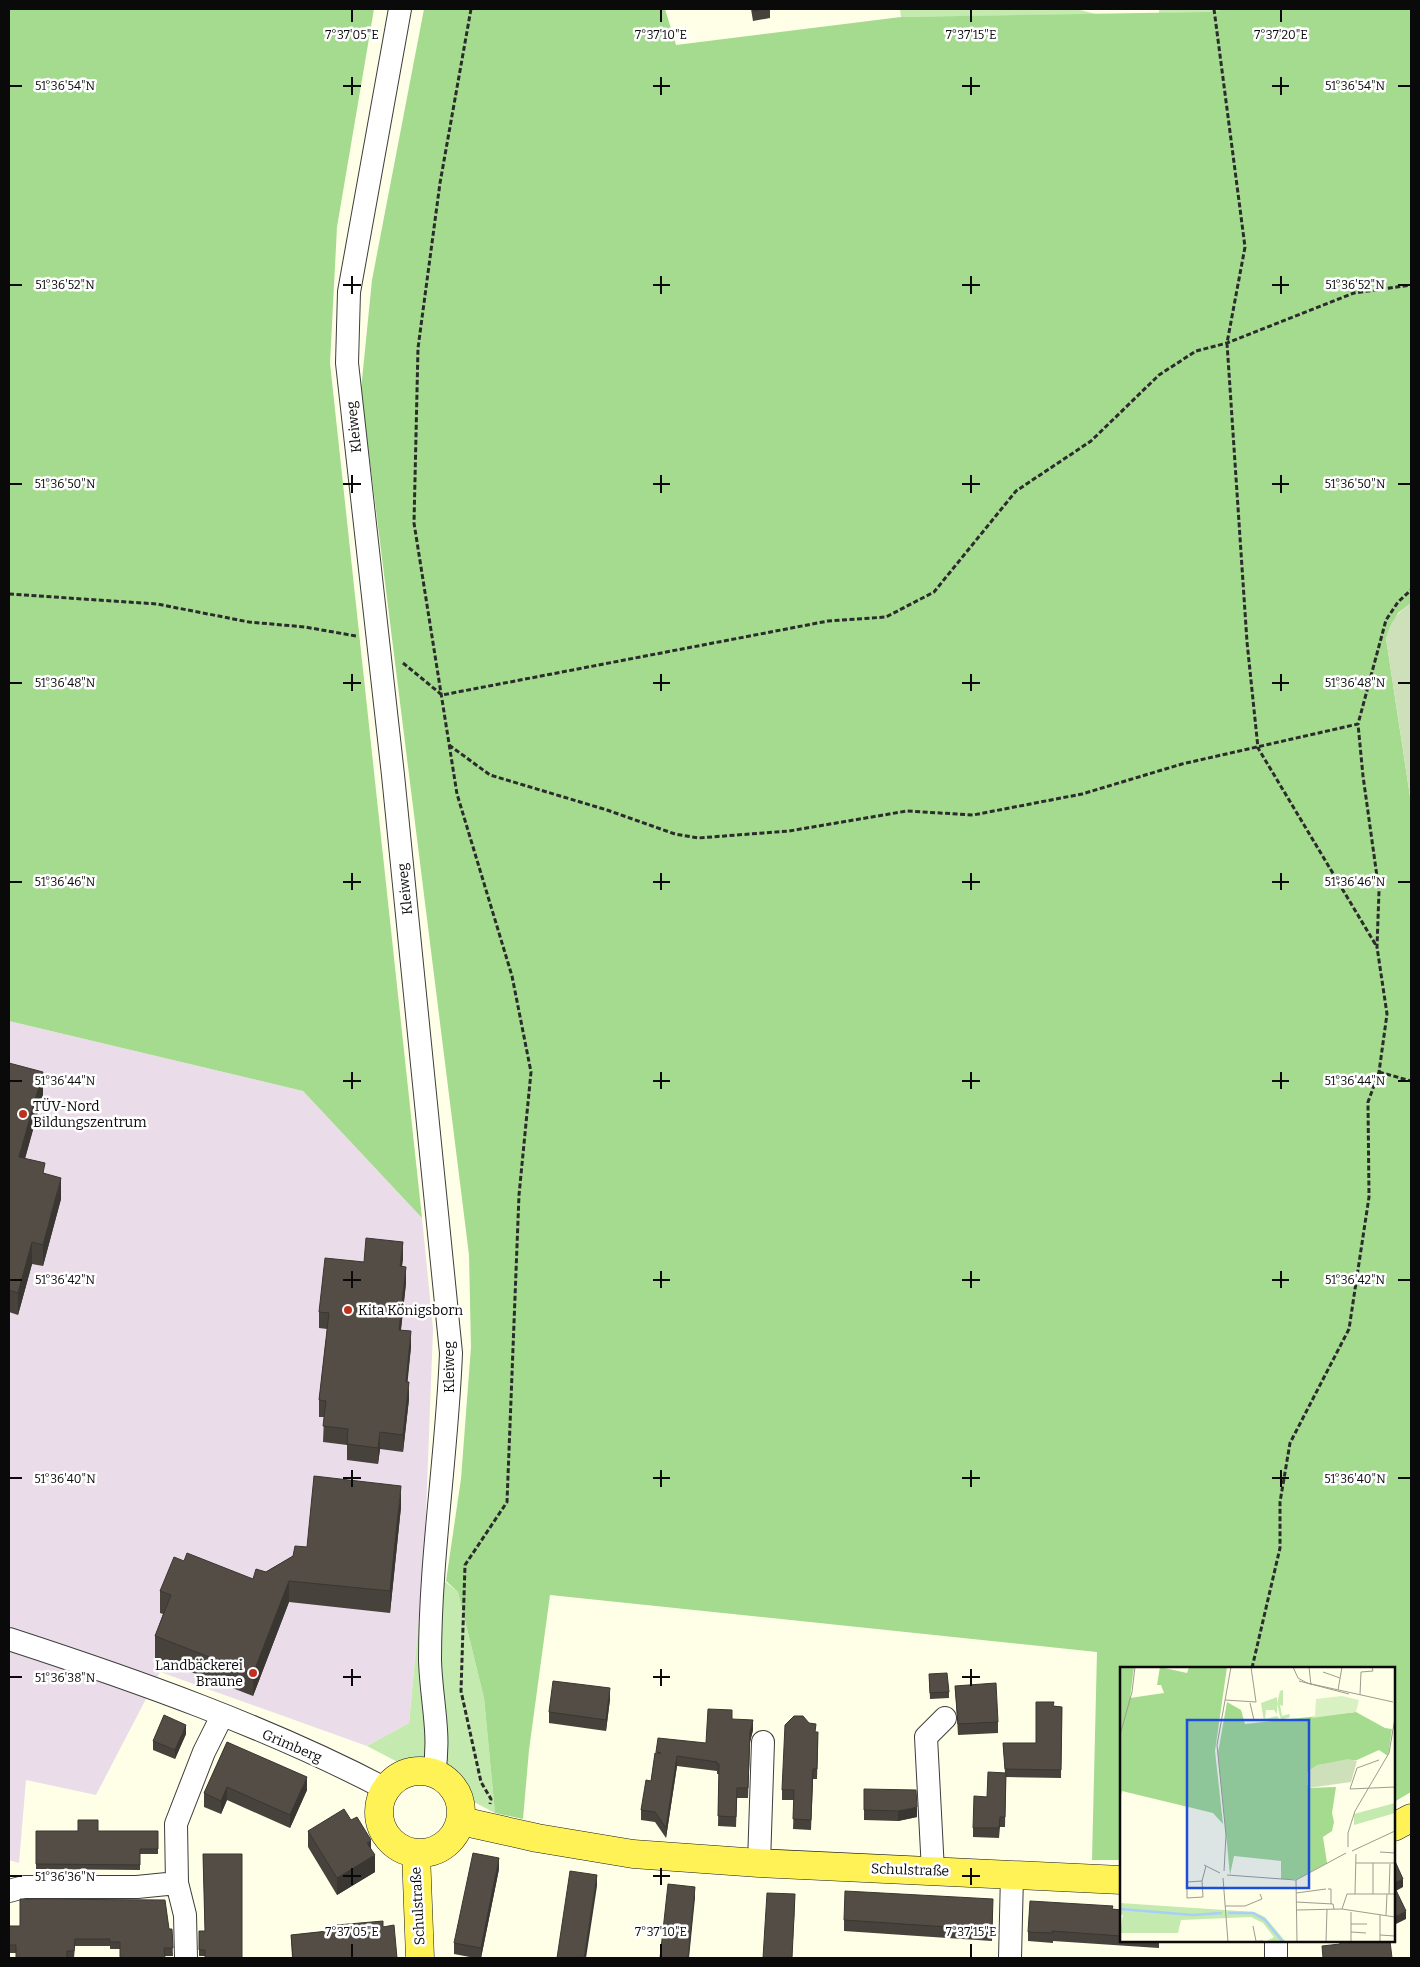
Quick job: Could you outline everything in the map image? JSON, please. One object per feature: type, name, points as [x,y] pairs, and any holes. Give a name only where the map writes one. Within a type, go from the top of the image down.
[{"type":"main road","points":[[422,1770],[434,1773],[445,1778],[460,1797],[474,1824],[457,1833],[449,1842],[428,1853],[416,1854],[404,1850],[385,1834],[380,1823],[379,1810],[386,1789],[400,1776],[422,1770]]},
{"type":"main road","points":[[1395,1826],[1411,1818]]},
{"type":"main road","name":"Schulstraße","points":[[474,1824],[633,1854],[759,1864],[1120,1880]]},
{"type":"main road","name":"Schulstraße","points":[[416,1854],[420,1958]]},
{"type":"street","name":"Kleiweg","points":[[400,9],[348,292],[347,364],[393,775],[451,1353],[448,1424],[436,1557],[430,1660],[438,1748],[434,1773]]},
{"type":"street","name":"Grimberg","points":[[9,1639],[198,1705],[316,1756],[386,1789]]},
{"type":"street","points":[[186,1958],[185,1915],[177,1883],[176,1824],[204,1752],[222,1716]]},
{"type":"street","points":[[933,1871],[926,1737],[945,1718]]},
{"type":"street","points":[[759,1864],[764,1742]]},
{"type":"street","points":[[1010,1958],[1012,1875]]},
{"type":"street","points":[[9,1891],[24,1888],[137,1888],[177,1883]]},
{"type":"street","points":[[1276,1942],[1276,1958]]},
{"type":"path","points":[[471,9],[440,183],[418,348],[414,523],[457,794],[512,976],[531,1072],[519,1195],[507,1502],[465,1565],[461,1691],[480,1782],[491,1799],[474,1824]]},
{"type":"path","points":[[1214,9],[1245,247],[1227,343],[1247,642],[1258,748],[1377,947]]},
{"type":"path","points":[[442,695],[828,621],[886,617],[934,592],[1016,491],[1091,441],[1159,375],[1196,351],[1227,343],[1354,293],[1411,284]]},
{"type":"path","points":[[1252,1667],[1280,1548],[1280,1502],[1290,1443],[1349,1329],[1369,1197],[1368,1102],[1378,1072],[1387,1014],[1377,947],[1379,891],[1363,776],[1358,724],[1386,620],[1398,602],[1411,590]]},
{"type":"path","points":[[9,594],[158,604],[249,622],[305,627],[378,640],[442,695]]},
{"type":"path","points":[[448,745],[490,775],[607,810],[675,834],[698,838],[789,831],[907,811],[974,815],[1082,794],[1182,764],[1358,724]]},
{"type":"path","points":[[1378,1072],[1411,1081]]},
{"type":"shaded area","points":[[9,1021],[303,1091],[422,1218],[433,1329],[424,1565],[409,1723],[367,1746],[160,1672],[96,1795],[26,1780],[19,1863],[9,1860]]},
{"type":"green space","points":[[9,9],[374,9],[337,227],[330,363],[422,1218],[303,1091],[9,1021]]},
{"type":"green space","points":[[424,9],[665,9],[676,45],[901,17],[1206,12],[1228,9],[1411,9],[1411,603],[1398,613],[1386,638],[1411,803],[1411,1792],[1395,1801],[1395,1667],[1120,1667],[1120,1860],[1092,1860],[1097,1652],[550,1595],[529,1750],[523,1819],[495,1813],[484,1698],[458,1592],[446,1581],[461,1479],[471,1347],[469,1255],[361,390],[372,280]]},
{"type":"green space","points":[[900,9],[1076,9],[1096,14],[901,17]]},
{"type":"green space","points":[[1159,9],[1228,9],[1206,12],[1159,13]]},
{"type":"green space","points":[[1411,603],[1411,803],[1386,638],[1395,618]]},
{"type":"green space","points":[[424,1565],[458,1592],[484,1698],[495,1813],[367,1746],[409,1723]]},
{"type":"building","points":[[9,1063],[43,1072],[19,1157],[45,1163],[43,1173],[61,1178],[43,1245],[32,1242],[18,1293],[9,1290]]},
{"type":"building","points":[[366,1238],[403,1242],[400,1266],[406,1267],[399,1330],[411,1331],[406,1382],[409,1382],[403,1435],[380,1432],[378,1448],[347,1444],[348,1429],[323,1426],[326,1401],[319,1400],[329,1313],[319,1312],[325,1258],[364,1262]]},
{"type":"building","points":[[314,1476],[401,1486],[390,1591],[289,1581],[253,1674],[155,1636],[171,1595],[160,1591],[174,1557],[184,1561],[187,1553],[253,1579],[256,1569],[266,1572],[293,1556],[295,1546],[307,1547]]},
{"type":"building","points":[[947,1673],[949,1692],[930,1693],[929,1674]]},
{"type":"building","points":[[553,1681],[610,1688],[606,1720],[549,1712]]},
{"type":"building","points":[[996,1683],[998,1722],[958,1724],[955,1686]]},
{"type":"building","points":[[1036,1702],[1054,1702],[1053,1706],[1062,1707],[1061,1770],[1005,1769],[1003,1743],[1036,1743]]},
{"type":"building","points":[[708,1709],[732,1710],[732,1719],[753,1720],[750,1732],[748,1788],[737,1788],[736,1817],[718,1816],[719,1764],[717,1762],[677,1756],[666,1828],[655,1812],[641,1810],[646,1780],[651,1781],[655,1753],[661,1753],[656,1752],[658,1738],[706,1743]]},
{"type":"building","points":[[164,1715],[186,1725],[175,1750],[153,1741]]},
{"type":"building","points":[[794,1716],[803,1716],[809,1723],[816,1724],[815,1732],[818,1732],[817,1769],[813,1769],[811,1820],[793,1819],[794,1790],[782,1790],[785,1725]]},
{"type":"building","points":[[227,1742],[307,1777],[290,1815],[227,1787],[221,1801],[204,1793]]},
{"type":"building","points":[[988,1772],[1006,1773],[1005,1817],[1000,1817],[999,1828],[973,1828],[974,1796],[987,1797]]},
{"type":"building","points":[[864,1789],[916,1790],[917,1807],[898,1811],[864,1810]]},
{"type":"building","points":[[344,1809],[351,1820],[357,1817],[371,1840],[367,1843],[375,1855],[337,1878],[308,1831]]},
{"type":"building","points":[[78,1820],[98,1820],[98,1831],[158,1831],[158,1849],[140,1849],[140,1865],[36,1864],[36,1831],[78,1831]]},
{"type":"building","points":[[473,1853],[499,1858],[481,1948],[454,1943]]},
{"type":"building","points":[[203,1854],[242,1854],[242,1958],[205,1958],[205,1950],[199,1950],[199,1931],[205,1931]]},
{"type":"building","points":[[1395,1861],[1403,1879],[1395,1883]]},
{"type":"building","points":[[570,1871],[597,1875],[584,1958],[557,1958]]},
{"type":"building","points":[[668,1884],[695,1887],[688,1958],[660,1958]]},
{"type":"building","points":[[1395,1888],[1406,1911],[1395,1916]]},
{"type":"building","points":[[845,1891],[993,1899],[992,1930],[844,1920]]},
{"type":"building","points":[[767,1893],[795,1894],[792,1958],[763,1958]]},
{"type":"building","points":[[20,1899],[165,1900],[169,1929],[172,1929],[173,1948],[164,1948],[165,1958],[120,1958],[120,1942],[110,1942],[110,1939],[75,1939],[74,1951],[67,1951],[67,1958],[16,1958],[16,1945],[9,1945],[9,1926],[20,1926]]},
{"type":"building","points":[[1030,1901],[1113,1906],[1112,1909],[1120,1910],[1120,1936],[1052,1931],[1053,1933],[1028,1932]]},
{"type":"building","points":[[383,1921],[383,1927],[394,1925],[397,1958],[293,1958],[291,1935],[337,1930],[337,1925]]},
{"type":"building","points":[[1340,1942],[1390,1942],[1392,1958],[1323,1958],[1322,1946],[1340,1944]]},
{"type":"place","name":"TÜV-Nord Bildungszentrum","points":[[23,1114]]},
{"type":"place","name":"Kita Königsborn","points":[[348,1310]]},
{"type":"place","name":"Landbäckerei Braune","points":[[253,1673]]}]
